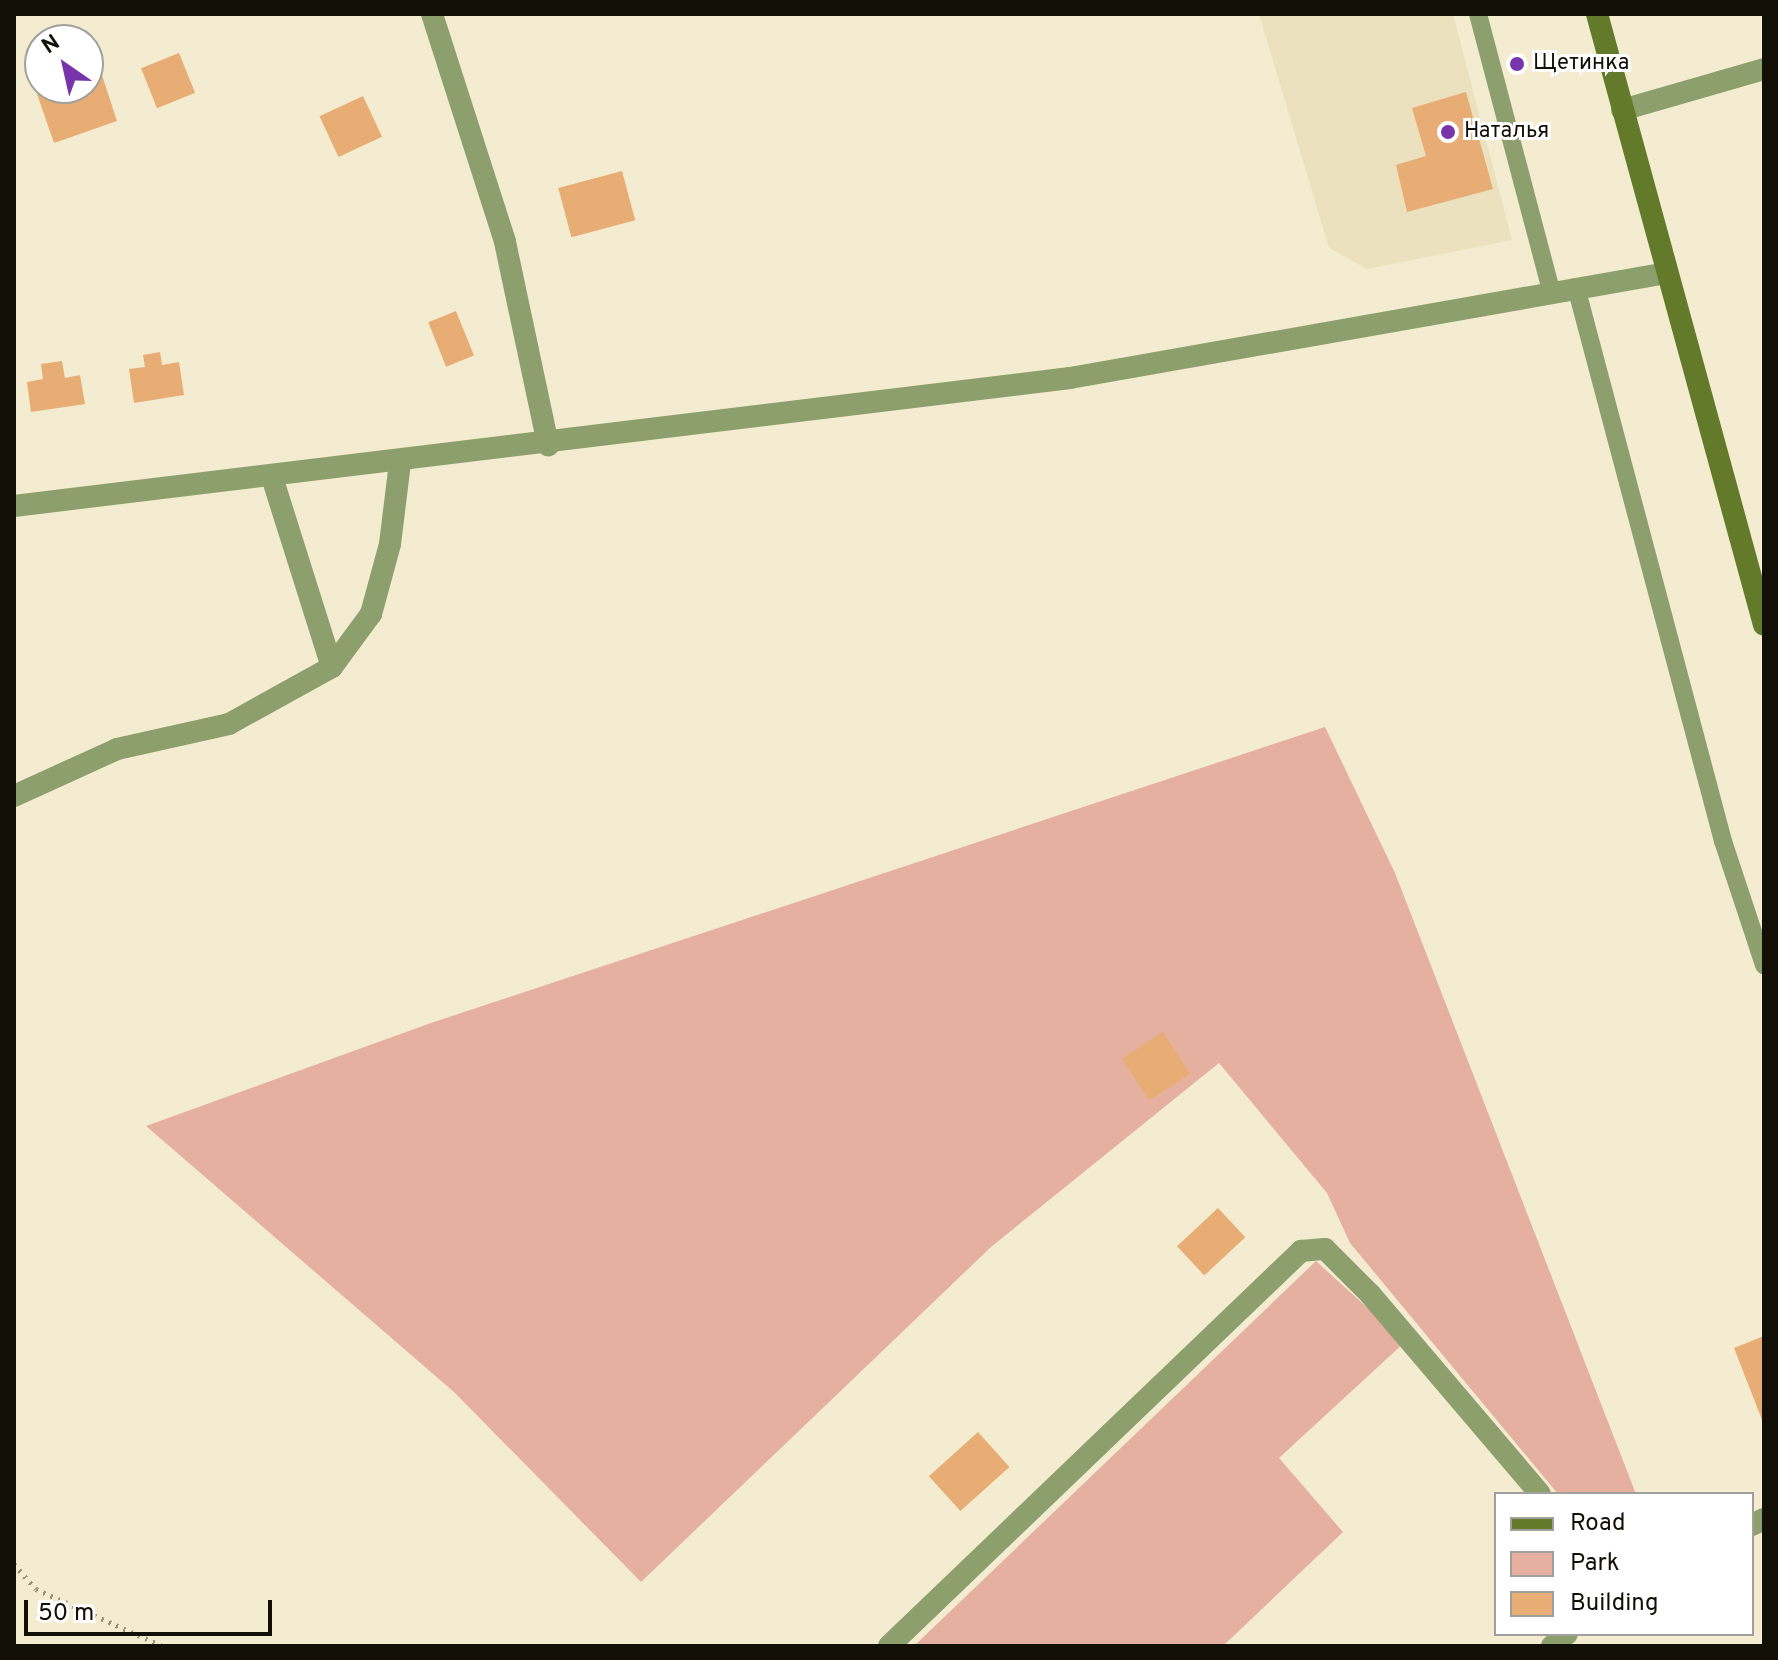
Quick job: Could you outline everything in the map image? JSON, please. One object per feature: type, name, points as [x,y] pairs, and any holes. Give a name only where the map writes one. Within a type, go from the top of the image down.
[{"type":"main road","points":[[1597,14],[1764,625]]},
{"type":"street","points":[[432,14],[505,242],[548,445]]},
{"type":"street","points":[[1622,110],[1764,69]]},
{"type":"street","points":[[14,506],[548,445],[1070,378],[1667,273]]},
{"type":"street","points":[[14,796],[117,749],[229,724],[332,667],[371,614],[390,544],[400,462]]},
{"type":"street","points":[[272,477],[332,667]]},
{"type":"street","points":[[889,1646],[1301,1251],[1325,1249],[1370,1294],[1538,1492]]},
{"type":"lane","points":[[1478,14],[1552,294]]},
{"type":"lane","points":[[1576,287],[1723,841],[1764,965]]},
{"type":"path","points":[[14,1564],[36,1589],[162,1646]]},
{"type":"shaded area","points":[[1259,14],[1453,14],[1512,240],[1367,269],[1329,248]]},
{"type":"green space","points":[[1325,727],[1395,873],[1635,1492],[1556,1492],[1350,1243],[1327,1193],[1219,1063],[991,1247],[641,1582],[454,1392],[146,1126],[428,1024]]},
{"type":"green space","points":[[1316,1261],[1405,1342],[1279,1458],[1343,1532],[1223,1646],[914,1646]]},
{"type":"building","points":[[179,53],[195,93],[157,108],[141,68]]},
{"type":"building","points":[[104,81],[117,121],[54,143],[40,104],[104,104]]},
{"type":"building","name":"Наталья","points":[[1466,92],[1493,189],[1407,212],[1396,165],[1426,156],[1412,108]]},
{"type":"building","points":[[363,96],[382,137],[339,157],[319,116]]},
{"type":"building","points":[[622,171],[635,220],[571,237],[558,188]]},
{"type":"building","points":[[456,311],[474,356],[446,367],[428,322]]},
{"type":"building","points":[[160,352],[162,365],[179,362],[184,395],[134,403],[129,369],[145,367],[143,355]]},
{"type":"building","points":[[62,361],[65,378],[80,375],[85,404],[31,412],[27,382],[43,379],[41,364]]},
{"type":"building","points":[[1163,1032],[1190,1074],[1149,1101],[1122,1059]]},
{"type":"building","points":[[1218,1208],[1245,1237],[1204,1275],[1177,1246]]},
{"type":"building","points":[[1764,1336],[1764,1425],[1734,1348]]},
{"type":"building","points":[[978,1432],[1009,1467],[960,1511],[929,1476]]},
{"type":"place","name":"Щетинка","points":[[1517,64]]},
{"type":"place","name":"Наталья","points":[[1448,132]]}]
